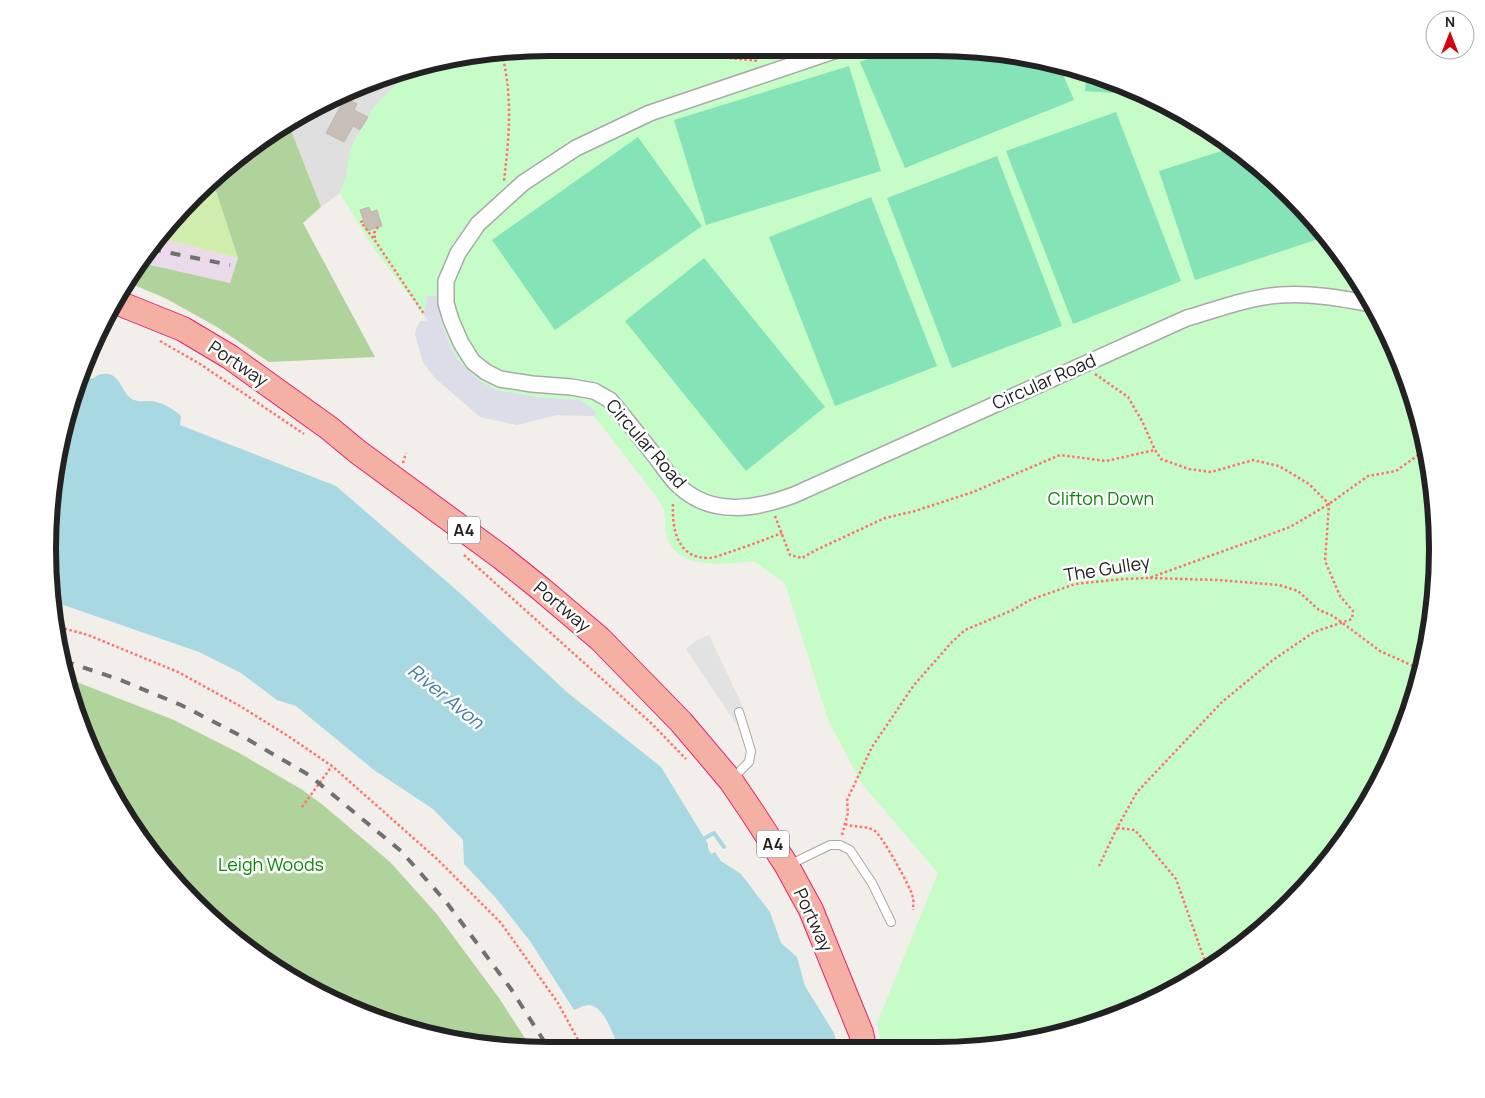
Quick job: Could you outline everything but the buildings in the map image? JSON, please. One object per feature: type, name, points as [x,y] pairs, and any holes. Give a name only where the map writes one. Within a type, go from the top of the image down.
[{"type":"highway","name":"Portway","points":[[121,304],[183,329],[230,357],[329,428],[358,452],[501,557],[600,639],[682,722],[731,781],[787,866],[812,910],[863,1042]]},
{"type":"street","name":"Circular Road","points":[[819,56],[650,113],[576,148],[523,183],[478,224],[458,253],[446,281],[446,303],[451,320],[461,343],[473,362],[486,372],[500,378],[532,384],[594,391],[610,400],[680,486],[699,500],[721,508],[743,508],[765,505],[794,495],[1187,318],[1279,295],[1330,296],[1363,302]]},
{"type":"lane","points":[[731,781],[749,762],[751,750],[739,712]]},
{"type":"lane","points":[[787,866],[825,847],[840,845],[850,850],[872,883],[891,922]]},
{"type":"path","points":[[715,56],[765,61]]},
{"type":"path","points":[[503,58],[509,109],[510,135],[503,185]]},
{"type":"path","points":[[363,221],[424,314]]},
{"type":"path","points":[[376,242],[374,233],[378,227]]},
{"type":"path","name":"Portway","points":[[160,341],[200,364],[310,439]]},
{"type":"path","points":[[1092,372],[1128,397],[1142,421],[1155,450],[1162,459],[1189,469],[1212,472],[1253,460],[1279,466],[1309,484],[1329,504],[1325,561],[1340,596],[1353,611],[1352,619],[1314,632],[1274,660],[1222,702],[1137,792],[1099,866]]},
{"type":"path","points":[[774,512],[790,555],[802,558],[885,518],[915,511],[973,492],[1060,455],[1106,461],[1155,450]]},
{"type":"path","name":"The Gulley","points":[[840,845],[848,811],[847,800],[872,747],[914,685],[965,630],[1013,610],[1030,600],[1075,584],[1149,578],[1290,527],[1329,504],[1368,476],[1396,471],[1419,455]]},
{"type":"path","points":[[673,504],[672,519],[680,546],[693,555],[709,558],[750,546],[782,533]]},
{"type":"path","name":"Portway","points":[[458,549],[651,723],[693,766]]},
{"type":"path","points":[[1149,578],[1218,580],[1279,585],[1298,591],[1319,610],[1339,620],[1380,651],[1414,666]]},
{"type":"path","points":[[63,628],[88,636],[178,672],[288,736],[332,766],[437,859],[501,923],[558,1003],[579,1042]]},
{"type":"path","points":[[302,807],[332,766]]},
{"type":"path","points":[[845,824],[852,827],[868,828],[876,832],[884,841],[914,898],[913,910]]},
{"type":"path","points":[[1117,828],[1135,830],[1176,879],[1205,962]]},
{"type":"shaded area","points":[[402,79],[374,107],[356,138],[350,153],[347,174],[340,193],[321,207],[291,129],[331,107]]},
{"type":"shaded area","points":[[166,240],[238,258],[230,283],[147,264]]},
{"type":"shaded area","points":[[427,296],[437,296],[441,322],[450,346],[459,361],[481,382],[496,390],[535,397],[580,400],[597,412],[594,416],[557,415],[517,425],[480,417],[435,378],[423,362],[415,334],[420,321],[428,321],[424,314]]},
{"type":"shaded area","points":[[709,635],[741,703],[749,727],[741,731],[686,649],[697,640]]},
{"type":"green space","points":[[875,56],[968,57],[1000,60],[1062,73],[1074,100],[905,168],[860,62]]},
{"type":"green space","name":"Clifton Down","points":[[517,57],[968,57],[1032,66],[1094,82],[1154,107],[1210,139],[1236,158],[1261,179],[1306,224],[1346,275],[1363,303],[1378,331],[1403,391],[1412,421],[1425,485],[1429,549],[1428,581],[1425,613],[1412,677],[1403,707],[1378,767],[1346,823],[1327,849],[1284,897],[1236,940],[1182,976],[1125,1004],[1064,1025],[1000,1038],[968,1041],[881,1042],[877,1023],[938,873],[862,784],[828,720],[785,583],[753,561],[716,564],[704,563],[681,556],[673,548],[667,537],[664,510],[656,496],[594,416],[557,415],[517,425],[480,417],[435,378],[423,362],[415,334],[420,321],[428,320],[370,243],[340,193],[347,174],[349,153],[374,107],[402,79],[453,66]]},
{"type":"green space","points":[[849,66],[881,171],[706,225],[674,120]]},
{"type":"green space","points":[[1086,80],[1124,94],[1085,91]]},
{"type":"green space","points":[[1116,112],[1181,281],[1073,324],[1006,151]]},
{"type":"green space","points":[[291,129],[321,207],[303,223],[375,357],[269,362],[217,327],[165,298],[133,285],[147,264],[230,283],[238,258],[215,188],[249,158]]},
{"type":"green space","points":[[638,137],[702,226],[555,330],[492,240]]},
{"type":"green space","points":[[1225,150],[1261,179],[1318,239],[1195,280],[1159,171]]},
{"type":"green space","points":[[997,156],[1062,326],[952,368],[887,198]]},
{"type":"green space","points":[[215,189],[238,258],[166,240],[201,201]]},
{"type":"green space","points":[[871,197],[937,366],[835,406],[769,237]]},
{"type":"green space","points":[[704,258],[825,407],[746,471],[625,321]]},
{"type":"green space","name":"Leigh Woods","points":[[74,681],[174,720],[239,753],[301,789],[323,805],[390,862],[436,913],[499,998],[527,1041],[485,1038],[421,1025],[391,1016],[331,991],[275,959],[249,940],[224,919],[179,874],[139,823],[107,767],[82,707]]},
{"type":"water","name":"River Avon","points":[[100,374],[114,376],[126,393],[134,400],[159,403],[174,410],[181,416],[180,425],[336,486],[461,594],[568,693],[661,767],[708,844],[711,854],[715,852],[721,861],[741,874],[770,912],[781,943],[797,957],[805,986],[834,1033],[837,1042],[616,1042],[608,1022],[594,1006],[583,1006],[574,1010],[530,941],[496,898],[464,864],[463,840],[433,809],[374,770],[296,706],[277,700],[241,673],[199,652],[59,603],[56,549],[60,485],[73,421],[87,377],[92,379]]},
{"type":"waterway","points":[[705,838],[714,833],[724,847]]},
{"type":"railway","points":[[157,250],[230,265]]},
{"type":"railway","points":[[70,663],[118,679],[181,705],[247,739],[309,775],[401,851],[447,903],[511,989],[544,1042]]}]
